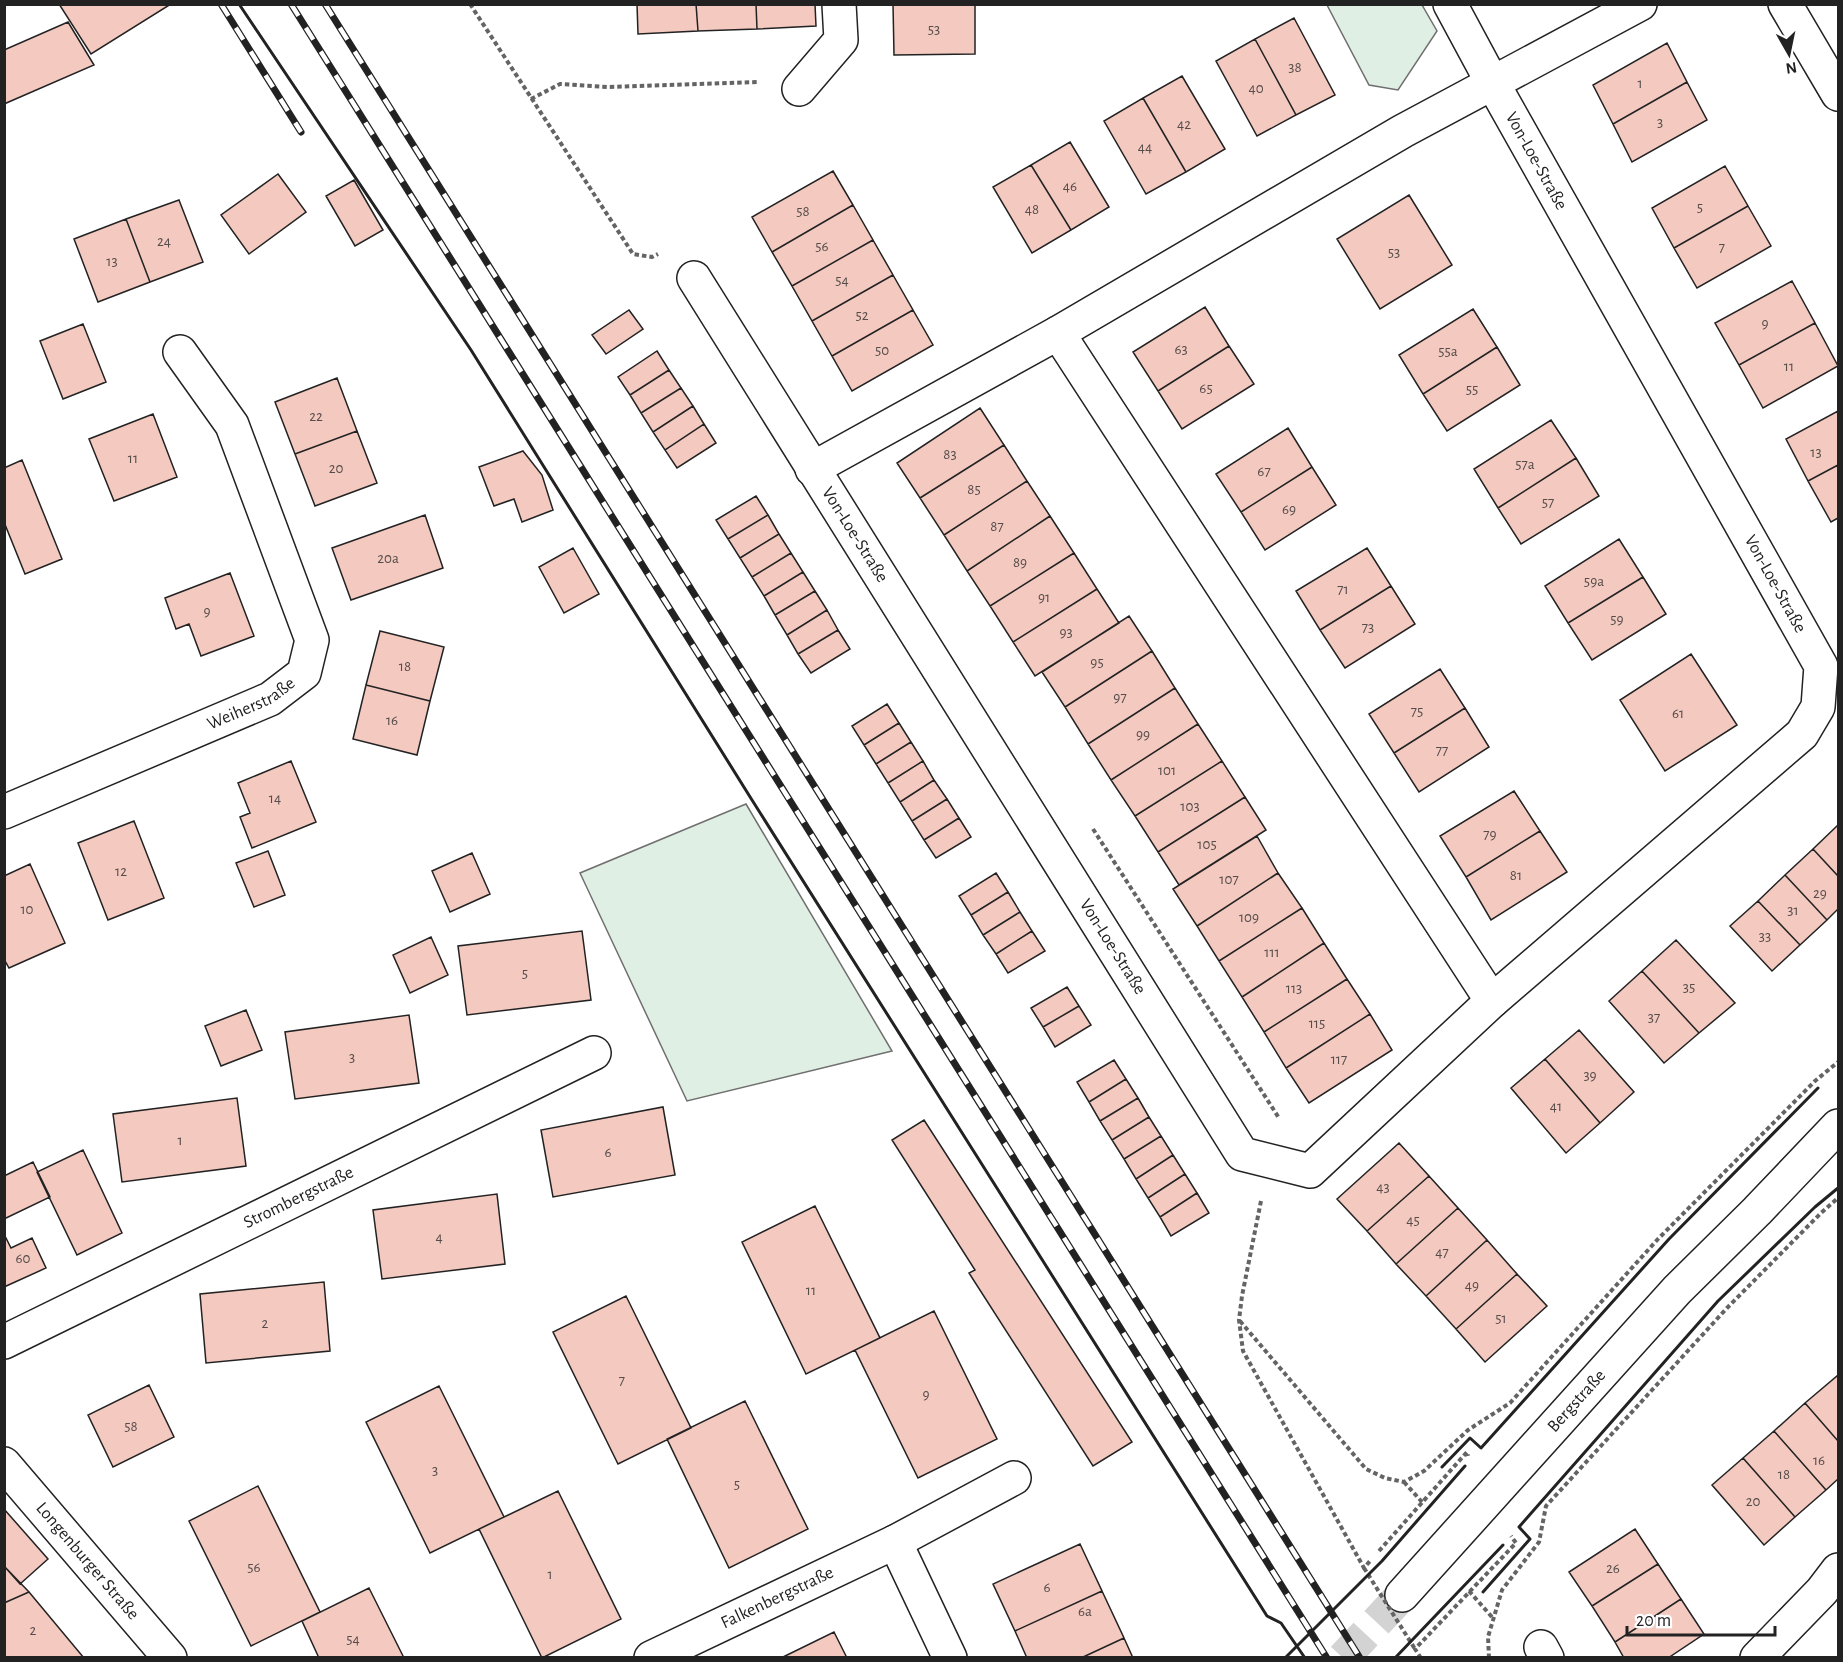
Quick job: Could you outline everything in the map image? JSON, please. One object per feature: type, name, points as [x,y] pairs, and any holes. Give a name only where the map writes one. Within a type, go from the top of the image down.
[{"type":"street","points":[[800,89],[841,40],[839,4]]},
{"type":"street","name":"Von-Loe-Straße","points":[[694,278],[1242,1155],[1310,1171],[1492,1001],[1802,734],[1818,707],[1821,666],[1450,4]]},
{"type":"street","name":"Von-Loe-Straße","points":[[812,469],[1058,333],[1403,131],[1640,4]]},
{"type":"street","points":[[1785,4],[1839,94]]},
{"type":"street","points":[[1058,333],[1492,1001]]},
{"type":"street","name":"Weiherstraße","points":[[4,812],[270,699],[304,673],[312,640],[232,425],[180,352]]},
{"type":"street","name":"Strombergstraße","points":[[4,1342],[594,1053]]},
{"type":"street","name":"Bergstraße","points":[[1402,1595],[1677,1290],[1839,1126]]},
{"type":"street","name":"Bergstraße","points":[[1757,1211],[1839,1157]]},
{"type":"street","name":"Longenburger Straße","points":[[4,1464],[170,1658]]},
{"type":"street","name":"Falkenbergstraße","points":[[657,1656],[895,1542],[1014,1478]]},
{"type":"street","points":[[895,1542],[950,1658]]},
{"type":"street","points":[[1757,1658],[1833,1592]]},
{"type":"path","points":[[531,99],[560,84],[608,87],[750,81],[800,89]]},
{"type":"path","points":[[1404,1482],[1424,1471],[1468,1430],[1510,1403],[1658,1239],[1815,1081],[1839,1062]]},
{"type":"path","points":[[1269,1163],[1242,1296],[1239,1320],[1244,1351],[1364,1568],[1420,1658]]},
{"type":"path","points":[[1489,1658],[1488,1637],[1502,1590],[1539,1542],[1546,1506],[1727,1308],[1821,1213],[1839,1198]]},
{"type":"path","points":[[1239,1320],[1366,1469],[1385,1478],[1404,1482],[1422,1502]]},
{"type":"path","points":[[1364,1568],[1461,1458]]},
{"type":"path","points":[[1415,1649],[1516,1543]]},
{"type":"path","points":[[1469,1591],[1493,1618]]},
{"type":"green space","points":[[1327,5],[1422,5],[1437,31],[1398,90],[1369,85]]},
{"type":"green space","points":[[746,804],[892,1051],[687,1101],[580,873]]},
{"type":"building","points":[[59,4],[171,4],[91,54]]},
{"type":"building","points":[[637,4],[696,4],[698,31],[638,34]]},
{"type":"building","points":[[696,4],[756,4],[757,29],[698,31]]},
{"type":"building","points":[[756,4],[815,4],[816,26],[757,29]]},
{"type":"building","points":[[893,4],[975,4],[975,54],[894,55]]},
{"type":"building","points":[[1294,18],[1335,95],[1296,115],[1255,39]]},
{"type":"building","points":[[68,22],[94,65],[4,104],[4,50]]},
{"type":"building","points":[[1255,39],[1296,115],[1257,136],[1216,61]]},
{"type":"building","points":[[1667,43],[1687,82],[1613,124],[1593,85]]},
{"type":"building","points":[[1182,76],[1225,149],[1186,172],[1143,98]]},
{"type":"building","points":[[1687,82],[1707,120],[1632,162],[1613,124]]},
{"type":"building","points":[[1143,98],[1186,172],[1146,194],[1104,121]]},
{"type":"building","points":[[1070,142],[1109,207],[1071,230],[1031,165]]},
{"type":"building","points":[[1031,165],[1071,230],[1032,253],[993,187]]},
{"type":"building","points":[[1725,166],[1748,206],[1674,248],[1652,208]]},
{"type":"building","points":[[833,171],[853,205],[772,252],[752,217]]},
{"type":"building","points":[[278,174],[306,212],[249,254],[221,215]]},
{"type":"building","points":[[354,180],[383,230],[355,246],[326,196]]},
{"type":"building","points":[[1409,195],[1452,265],[1380,309],[1337,239]]},
{"type":"building","points":[[179,200],[203,262],[150,282],[126,219]]},
{"type":"building","points":[[853,205],[873,240],[792,286],[772,252]]},
{"type":"building","points":[[1748,206],[1771,246],[1697,288],[1674,248]]},
{"type":"building","points":[[126,219],[150,282],[98,302],[74,239]]},
{"type":"building","points":[[873,240],[893,275],[812,321],[792,286]]},
{"type":"building","points":[[893,275],[913,310],[832,356],[812,321]]},
{"type":"building","points":[[1792,281],[1815,323],[1739,365],[1715,323]]},
{"type":"building","points":[[1205,307],[1229,346],[1158,391],[1133,352]]},
{"type":"building","points":[[1473,309],[1497,347],[1423,394],[1399,355]]},
{"type":"building","points":[[629,310],[643,329],[606,354],[592,335]]},
{"type":"building","points":[[913,310],[933,345],[852,391],[832,356]]},
{"type":"building","points":[[1815,323],[1838,366],[1763,408],[1739,365]]},
{"type":"building","points":[[83,324],[106,382],[63,399],[40,341]]},
{"type":"building","points":[[1229,346],[1254,384],[1182,429],[1158,391]]},
{"type":"building","points":[[1497,347],[1520,385],[1447,431],[1423,394]]},
{"type":"building","points":[[657,351],[669,370],[630,395],[618,377]]},
{"type":"building","points":[[669,370],[681,388],[641,413],[630,395]]},
{"type":"building","points":[[337,378],[357,431],[295,454],[275,402]]},
{"type":"building","points":[[681,388],[693,406],[653,432],[641,413]]},
{"type":"building","points":[[693,406],[704,424],[665,450],[653,432]]},
{"type":"building","points":[[980,408],[1004,445],[920,498],[897,463]]},
{"type":"building","points":[[1838,411],[1838,465],[1808,481],[1786,439]]},
{"type":"building","points":[[153,414],[177,477],[114,501],[89,439]]},
{"type":"building","points":[[1551,420],[1576,458],[1498,508],[1474,469]]},
{"type":"building","points":[[704,424],[716,443],[677,468],[665,450]]},
{"type":"building","points":[[1288,428],[1312,467],[1241,512],[1216,474]]},
{"type":"building","points":[[357,431],[377,483],[315,506],[295,454]]},
{"type":"building","points":[[1004,445],[1027,481],[944,535],[920,498]]},
{"type":"building","points":[[523,451],[542,475],[553,510],[522,522],[514,499],[494,506],[479,467]]},
{"type":"building","points":[[1576,458],[1599,496],[1521,544],[1498,508]]},
{"type":"building","points":[[22,460],[62,559],[25,574],[4,522],[4,468]]},
{"type":"building","points":[[1838,465],[1838,518],[1831,522],[1808,481]]},
{"type":"building","points":[[1312,467],[1336,505],[1265,550],[1241,512]]},
{"type":"building","points":[[1027,481],[1050,516],[967,571],[944,535]]},
{"type":"building","points":[[756,496],[768,515],[728,539],[716,520]]},
{"type":"building","points":[[425,515],[443,568],[351,600],[332,548]]},
{"type":"building","points":[[768,515],[779,534],[740,558],[728,539]]},
{"type":"building","points":[[1050,516],[1074,553],[990,606],[967,571]]},
{"type":"building","points":[[779,534],[791,553],[752,577],[740,558]]},
{"type":"building","points":[[1619,539],[1643,577],[1568,623],[1545,586]]},
{"type":"building","points":[[573,548],[599,594],[564,613],[539,567]]},
{"type":"building","points":[[1367,548],[1391,586],[1320,630],[1296,591]]},
{"type":"building","points":[[791,553],[803,572],[764,596],[752,577]]},
{"type":"building","points":[[1074,553],[1097,589],[1013,642],[990,606]]},
{"type":"building","points":[[803,572],[815,591],[775,615],[764,596]]},
{"type":"building","points":[[230,573],[254,636],[201,656],[189,624],[176,629],[165,598]]},
{"type":"building","points":[[1643,577],[1666,614],[1592,660],[1568,623]]},
{"type":"building","points":[[1391,586],[1415,624],[1345,668],[1320,630]]},
{"type":"building","points":[[1097,589],[1119,623],[1035,676],[1013,642]]},
{"type":"building","points":[[815,591],[827,610],[787,635],[775,615]]},
{"type":"building","points":[[827,610],[838,630],[798,654],[787,635]]},
{"type":"building","points":[[1129,616],[1152,651],[1065,707],[1042,672]]},
{"type":"building","points":[[838,630],[850,649],[811,673],[798,654]]},
{"type":"building","points":[[380,631],[444,647],[430,701],[366,685]]},
{"type":"building","points":[[1152,651],[1175,688],[1088,744],[1065,707]]},
{"type":"building","points":[[1691,654],[1737,725],[1665,771],[1620,700]]},
{"type":"building","points":[[1440,669],[1465,708],[1394,753],[1369,714]]},
{"type":"building","points":[[366,685],[430,701],[417,755],[353,739]]},
{"type":"building","points":[[1175,688],[1198,724],[1111,780],[1088,744]]},
{"type":"building","points":[[887,704],[899,723],[864,745],[852,726]]},
{"type":"building","points":[[1465,708],[1489,747],[1419,792],[1394,753]]},
{"type":"building","points":[[899,723],[911,742],[876,764],[864,745]]},
{"type":"building","points":[[1198,724],[1222,761],[1135,816],[1111,780]]},
{"type":"building","points":[[911,742],[923,761],[888,783],[876,764]]},
{"type":"building","points":[[291,761],[316,822],[252,848],[240,817],[250,813],[238,783]]},
{"type":"building","points":[[923,761],[934,780],[900,802],[888,783]]},
{"type":"building","points":[[1222,761],[1245,797],[1158,852],[1135,816]]},
{"type":"building","points":[[934,780],[947,799],[912,821],[900,802]]},
{"type":"building","points":[[1514,791],[1540,831],[1466,877],[1440,836]]},
{"type":"building","points":[[1245,797],[1266,830],[1179,885],[1158,852]]},
{"type":"building","points":[[947,799],[959,818],[924,840],[912,821]]},
{"type":"building","points":[[959,818],[971,837],[936,858],[924,840]]},
{"type":"building","points":[[134,821],[164,898],[108,920],[78,843]]},
{"type":"building","points":[[1838,825],[1838,876],[1813,849]]},
{"type":"building","points":[[1540,831],[1567,872],[1491,920],[1466,877]]},
{"type":"building","points":[[1257,836],[1278,873],[1197,926],[1173,889]]},
{"type":"building","points":[[1813,849],[1838,876],[1838,909],[1827,920],[1785,875]]},
{"type":"building","points":[[268,851],[285,895],[254,907],[236,863]]},
{"type":"building","points":[[472,853],[490,894],[450,912],[432,871]]},
{"type":"building","points":[[30,864],[65,943],[9,968],[4,959],[4,876]]},
{"type":"building","points":[[996,873],[1008,892],[971,915],[959,896]]},
{"type":"building","points":[[1278,873],[1302,908],[1219,961],[1197,926]]},
{"type":"building","points":[[1785,875],[1827,920],[1800,945],[1758,901]]},
{"type":"building","points":[[1008,892],[1020,912],[983,935],[971,915]]},
{"type":"building","points":[[1758,901],[1800,945],[1772,971],[1730,926]]},
{"type":"building","points":[[1302,908],[1324,943],[1242,997],[1219,961]]},
{"type":"building","points":[[1020,912],[1032,931],[996,954],[983,935]]},
{"type":"building","points":[[582,931],[591,1000],[467,1015],[458,946]]},
{"type":"building","points":[[1032,931],[1045,951],[1008,973],[996,954]]},
{"type":"building","points":[[431,937],[448,975],[410,993],[393,955]]},
{"type":"building","points":[[1676,940],[1735,1003],[1699,1033],[1642,971]]},
{"type":"building","points":[[1324,943],[1347,979],[1264,1032],[1242,997]]},
{"type":"building","points":[[1642,971],[1699,1033],[1664,1063],[1609,1001]]},
{"type":"building","points":[[1347,979],[1370,1014],[1286,1068],[1264,1032]]},
{"type":"building","points":[[1067,987],[1079,1006],[1043,1027],[1031,1008]]},
{"type":"building","points":[[1079,1006],[1091,1025],[1055,1047],[1043,1027]]},
{"type":"building","points":[[246,1010],[262,1050],[221,1066],[205,1026]]},
{"type":"building","points":[[1370,1014],[1392,1050],[1309,1103],[1286,1068]]},
{"type":"building","points":[[409,1015],[419,1083],[295,1099],[285,1032]]},
{"type":"building","points":[[1579,1030],[1634,1092],[1600,1123],[1545,1059]]},
{"type":"building","points":[[1545,1059],[1600,1123],[1566,1153],[1511,1088]]},
{"type":"building","points":[[1114,1060],[1126,1079],[1089,1102],[1077,1082]]},
{"type":"building","points":[[1126,1079],[1138,1098],[1100,1121],[1089,1102]]},
{"type":"building","points":[[237,1098],[246,1166],[122,1182],[113,1114]]},
{"type":"building","points":[[1138,1098],[1149,1117],[1112,1140],[1100,1121]]},
{"type":"building","points":[[663,1107],[675,1175],[553,1197],[541,1130]]},
{"type":"building","points":[[1149,1117],[1161,1136],[1124,1159],[1112,1140]]},
{"type":"building","points":[[924,1120],[1132,1442],[1093,1466],[969,1273],[975,1270],[892,1140]]},
{"type":"building","points":[[1161,1136],[1173,1155],[1136,1179],[1124,1159]]},
{"type":"building","points":[[1399,1143],[1429,1176],[1367,1231],[1337,1199]]},
{"type":"building","points":[[83,1150],[122,1233],[77,1255],[37,1172]]},
{"type":"building","points":[[1173,1155],[1185,1174],[1148,1198],[1136,1179]]},
{"type":"building","points":[[33,1162],[50,1197],[4,1219],[4,1176]]},
{"type":"building","points":[[1185,1174],[1197,1193],[1160,1217],[1148,1198]]},
{"type":"building","points":[[1429,1176],[1458,1208],[1396,1264],[1367,1231]]},
{"type":"building","points":[[1197,1193],[1209,1213],[1171,1236],[1160,1217]]},
{"type":"building","points":[[497,1194],[505,1264],[382,1279],[373,1210]]},
{"type":"building","points":[[815,1206],[880,1338],[806,1374],[742,1242]]},
{"type":"building","points":[[1458,1208],[1487,1240],[1426,1296],[1396,1264]]},
{"type":"building","points":[[4,1234],[11,1248],[32,1238],[46,1268],[4,1287]]},
{"type":"building","points":[[1487,1240],[1517,1274],[1456,1329],[1426,1296]]},
{"type":"building","points":[[1517,1274],[1547,1306],[1485,1362],[1456,1329]]},
{"type":"building","points":[[324,1282],[330,1351],[206,1363],[200,1294]]},
{"type":"building","points":[[626,1296],[691,1428],[618,1464],[553,1332]]},
{"type":"building","points":[[934,1311],[997,1439],[918,1478],[855,1350]]},
{"type":"building","points":[[1837,1376],[1838,1378],[1838,1441],[1805,1403]]},
{"type":"building","points":[[149,1385],[174,1437],[113,1467],[88,1415]]},
{"type":"building","points":[[439,1386],[504,1517],[430,1553],[366,1422]]},
{"type":"building","points":[[745,1401],[808,1529],[729,1568],[667,1439]]},
{"type":"building","points":[[1805,1403],[1838,1441],[1838,1479],[1826,1490],[1774,1431]]},
{"type":"building","points":[[1774,1431],[1826,1490],[1795,1517],[1743,1458]]},
{"type":"building","points":[[1743,1458],[1795,1517],[1764,1545],[1712,1485]]},
{"type":"building","points":[[258,1486],[320,1612],[251,1646],[189,1521]]},
{"type":"building","points":[[558,1491],[621,1619],[542,1658],[479,1529]]},
{"type":"building","points":[[4,1509],[48,1559],[20,1584],[4,1566]]},
{"type":"building","points":[[1635,1529],[1658,1564],[1592,1606],[1569,1572]]},
{"type":"building","points":[[1080,1544],[1102,1591],[1015,1631],[993,1584]]},
{"type":"building","points":[[1658,1564],[1681,1599],[1615,1642],[1592,1606]]},
{"type":"building","points":[[4,1566],[29,1592],[4,1603]]},
{"type":"building","points":[[369,1588],[404,1658],[319,1658],[302,1621]]},
{"type":"building","points":[[1102,1591],[1124,1638],[1081,1658],[1027,1658],[1015,1631]]},
{"type":"building","points":[[29,1592],[84,1658],[4,1658],[4,1603]]},
{"type":"building","points":[[1681,1599],[1704,1634],[1668,1658],[1624,1658],[1615,1642]]},
{"type":"building","points":[[834,1632],[847,1658],[781,1658]]},
{"type":"building","points":[[1124,1638],[1133,1658],[1081,1658]]},
{"type":"tunnel","points":[[1343,1658],[1402,1595]]},
{"type":"railway","points":[[221,4],[301,132]]},
{"type":"railway","points":[[291,4],[1327,1658]]},
{"type":"railway","points":[[325,4],[1360,1658]]},
{"type":"wall","points":[[239,4],[471,350],[1267,1616],[1281,1623],[1305,1658]]},
{"type":"wall","points":[[1442,1467],[1470,1438],[1481,1448],[1669,1239],[1818,1088]]},
{"type":"wall","points":[[1483,1592],[1530,1539],[1519,1527],[1718,1301],[1815,1207],[1838,1188]]},
{"type":"wall","points":[[1285,1658],[1382,1561],[1465,1466]]},
{"type":"wall","points":[[1395,1658],[1503,1545]]}]
